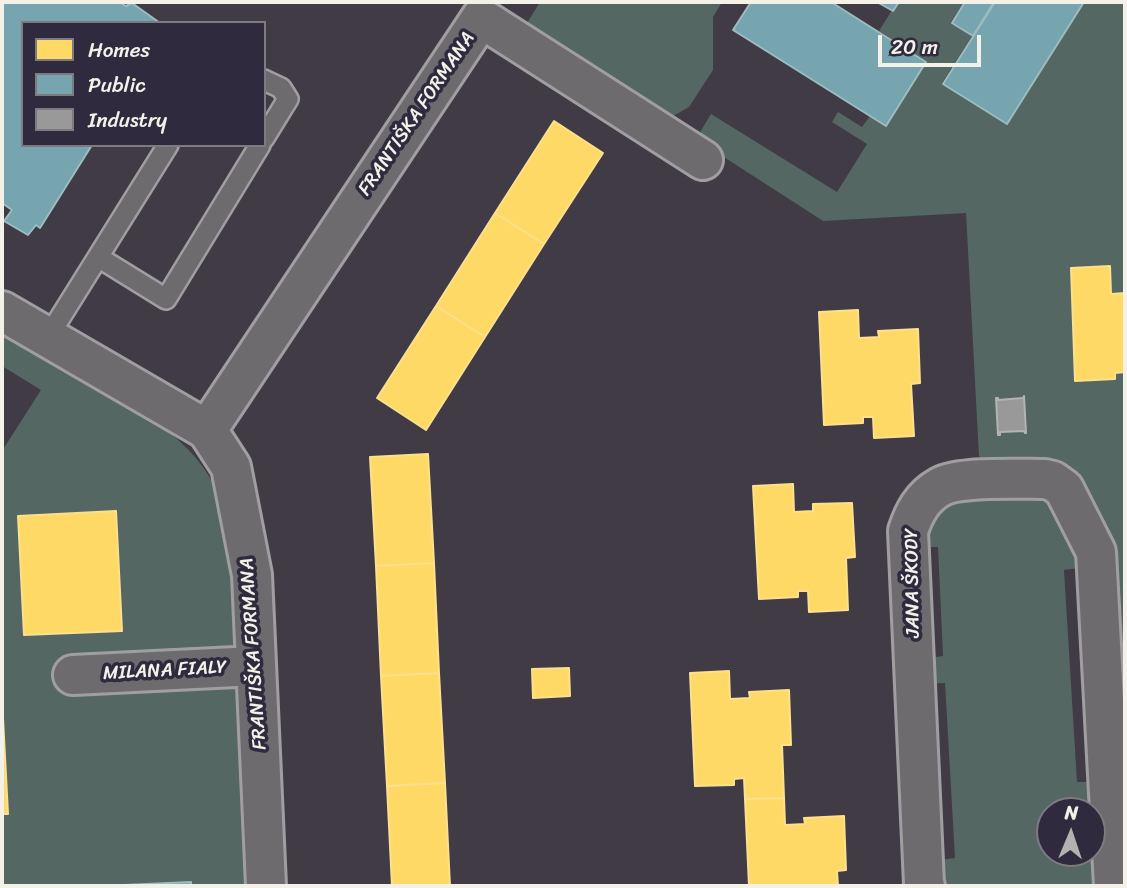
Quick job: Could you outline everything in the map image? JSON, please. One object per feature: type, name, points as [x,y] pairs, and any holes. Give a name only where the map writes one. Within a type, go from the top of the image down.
[{"type":"street","name":"FRANTIŠKA FORMANA","points":[[207,430],[481,18],[703,160]]},
{"type":"street","name":"FRANTIŠKA FORMANA","points":[[2,311],[207,430],[231,467],[252,575],[266,886]]},
{"type":"street","name":"JANA ŠKODY","points":[[925,886],[908,531],[921,502],[966,466],[1053,481],[1063,489],[1096,552],[1114,886]]},
{"type":"street","name":"MILANA FIALY","points":[[73,676],[256,666]]},
{"type":"lane","points":[[266,81],[281,88],[288,99],[266,135]]},
{"type":"lane","points":[[48,337],[167,147]]},
{"type":"lane","points":[[98,257],[166,299],[259,147]]},
{"type":"green space","points":[[540,2],[722,2],[713,17],[713,70],[689,107],[675,115],[667,116],[524,28]]},
{"type":"green space","points":[[897,2],[964,2],[951,22],[972,36],[942,83],[1006,123],[1083,2],[1125,2],[1125,785],[1112,550],[1068,465],[997,468],[979,456],[966,213],[823,221],[696,139],[711,114],[837,192],[867,144],[832,122],[838,112],[862,127],[870,116],[885,125],[926,61],[879,31]]},
{"type":"green space","points":[[2,332],[170,433],[201,464],[215,487],[231,528],[252,886],[2,886],[2,451],[41,390],[2,366]]},
{"type":"green space","points":[[1050,497],[1086,567],[1064,570],[1077,782],[1099,782],[1099,797],[1036,797],[1036,867],[1097,867],[1097,879],[1092,886],[940,886],[932,861],[955,858],[945,683],[923,684],[921,659],[943,656],[938,547],[915,547],[916,536],[950,499]]},
{"type":"building: Homes","points":[[554,121],[603,153],[544,244],[495,213]]},
{"type":"building: Homes","points":[[495,213],[544,244],[485,337],[436,306]]},
{"type":"building: Homes","points":[[1110,266],[1111,294],[1125,293],[1125,372],[1115,373],[1115,379],[1075,381],[1071,268]]},
{"type":"building: Homes","points":[[436,306],[485,337],[426,430],[377,398]]},
{"type":"building: Homes","points":[[858,310],[859,338],[879,337],[878,331],[918,329],[920,383],[911,384],[914,436],[874,438],[873,417],[863,417],[863,423],[824,425],[819,312]]},
{"type":"building: Homes","points":[[428,454],[434,563],[376,566],[370,457]]},
{"type":"building: Homes","points":[[793,484],[794,512],[813,511],[813,504],[852,503],[855,557],[846,558],[848,610],[809,612],[808,591],[798,591],[798,597],[759,599],[753,486]]},
{"type":"building: Homes","points":[[116,511],[122,631],[24,635],[18,516]]},
{"type":"building: Homes","points":[[434,563],[439,673],[381,676],[376,566]]},
{"type":"building: Homes","points":[[569,668],[570,696],[533,698],[532,669]]},
{"type":"building: Homes","points":[[729,671],[730,699],[750,698],[749,692],[789,690],[791,745],[782,745],[784,798],[745,799],[744,778],[734,779],[734,785],[695,786],[690,673]]},
{"type":"building: Homes","points":[[439,673],[445,783],[387,786],[381,676]]},
{"type":"building: Homes","points":[[2,699],[8,814],[2,814]]},
{"type":"building: Homes","points":[[445,783],[450,886],[392,886],[387,786]]},
{"type":"building: Homes","points":[[784,798],[785,825],[805,824],[804,818],[844,816],[846,870],[837,871],[838,886],[749,886],[745,799]]},
{"type":"building: Public","points":[[2,2],[119,2],[126,6],[132,3],[157,21],[21,21],[21,147],[91,147],[40,228],[36,225],[28,235],[4,221],[12,210],[2,203]]},
{"type":"building: Public","points":[[751,2],[831,2],[926,62],[886,126],[733,30]]},
{"type":"building: Public","points":[[877,2],[899,2],[893,11]]},
{"type":"building: Public","points":[[965,2],[994,2],[973,36],[952,23]]},
{"type":"building: Public","points":[[995,2],[1084,2],[1007,124],[943,84]]},
{"type":"building: Public","points":[[191,882],[191,886],[124,886],[124,885]]},
{"type":"building: Industry","points":[[1024,396],[1026,433],[1000,432],[998,435],[996,398],[998,400]]}]
